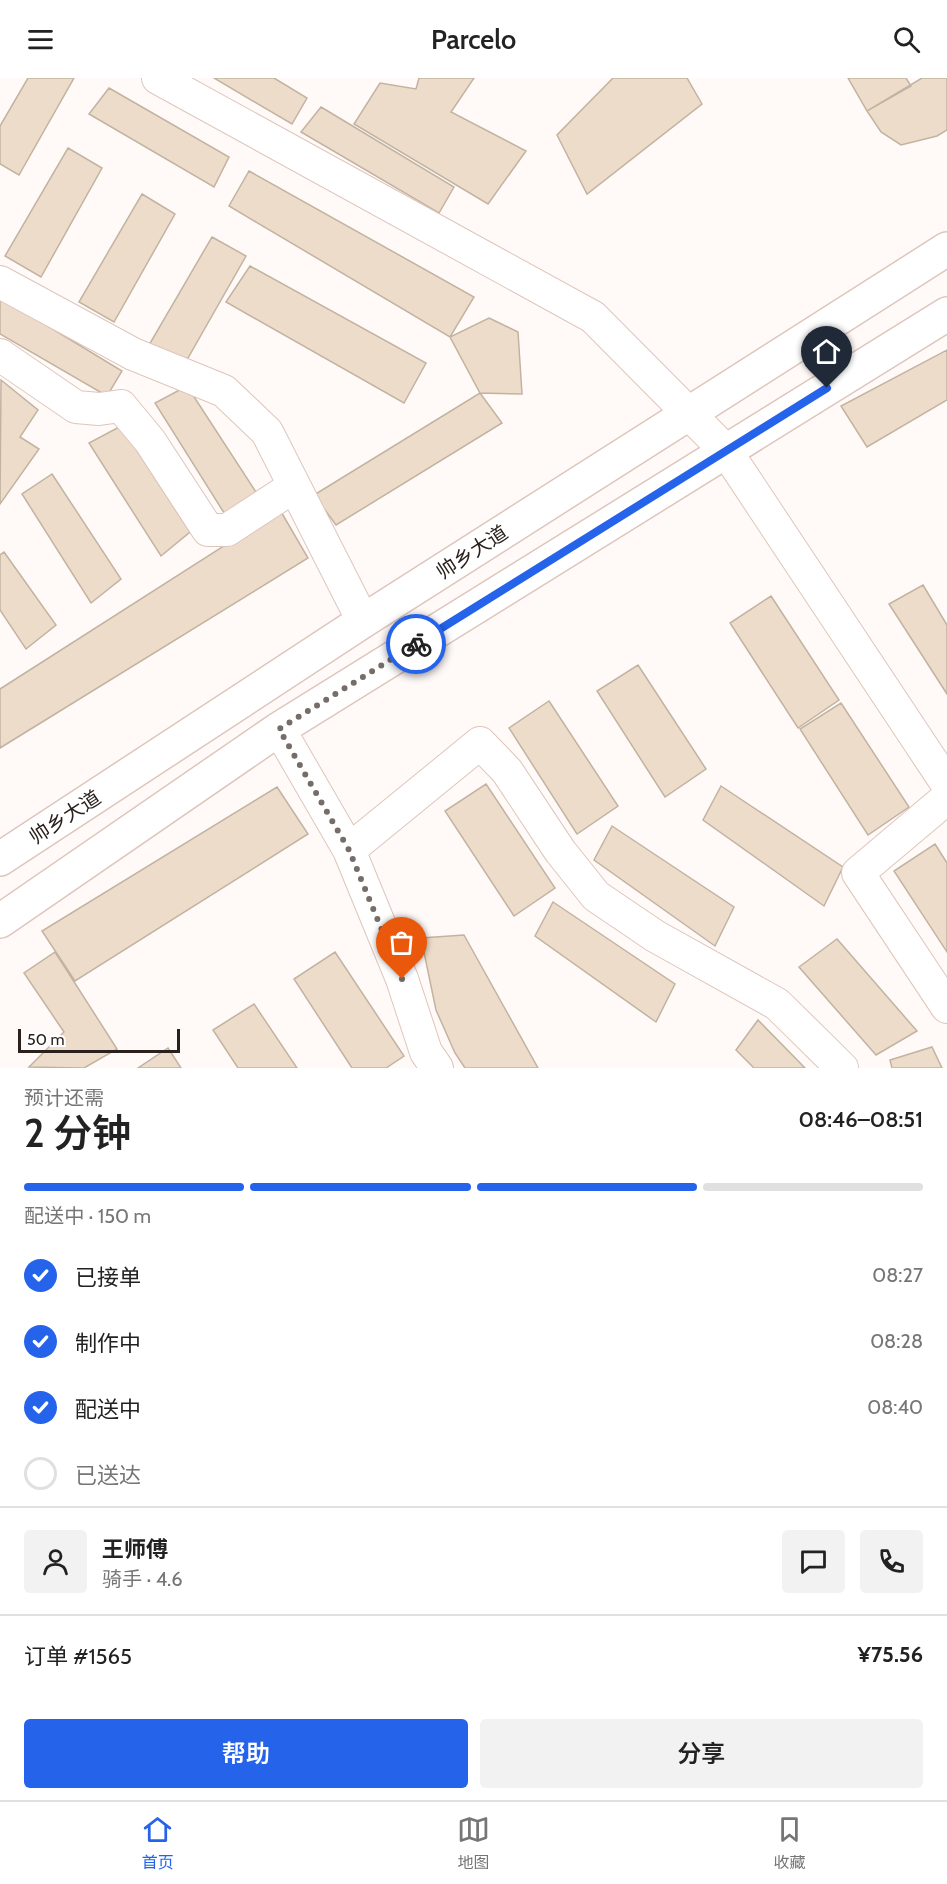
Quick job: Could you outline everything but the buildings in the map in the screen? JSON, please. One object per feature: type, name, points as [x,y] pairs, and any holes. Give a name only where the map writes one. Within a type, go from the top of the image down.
[{"type":"main road","name":"帅乡大道","points":[[0,859],[363,621],[947,249]]},
{"type":"main road","points":[[0,921],[279,729],[947,314]]},
{"type":"street","points":[[158,78],[593,317],[726,451],[947,784]]},
{"type":"street","points":[[0,282],[133,354],[224,391],[267,432],[363,621]]},
{"type":"street","points":[[0,355],[76,407],[99,409],[121,406],[150,441],[208,530],[227,530],[293,487]]},
{"type":"street","points":[[279,729],[349,850],[402,979],[426,1052],[437,1068]]},
{"type":"street","points":[[349,850],[480,743],[507,771],[560,851],[596,896],[655,936],[777,1004],[842,1068]]},
{"type":"street","points":[[947,798],[858,873],[947,1007]]},
{"type":"way so far","points":[[402,979],[349,850],[279,729],[416,644]]},
{"type":"route","points":[[416,644],[827,388]]}]
